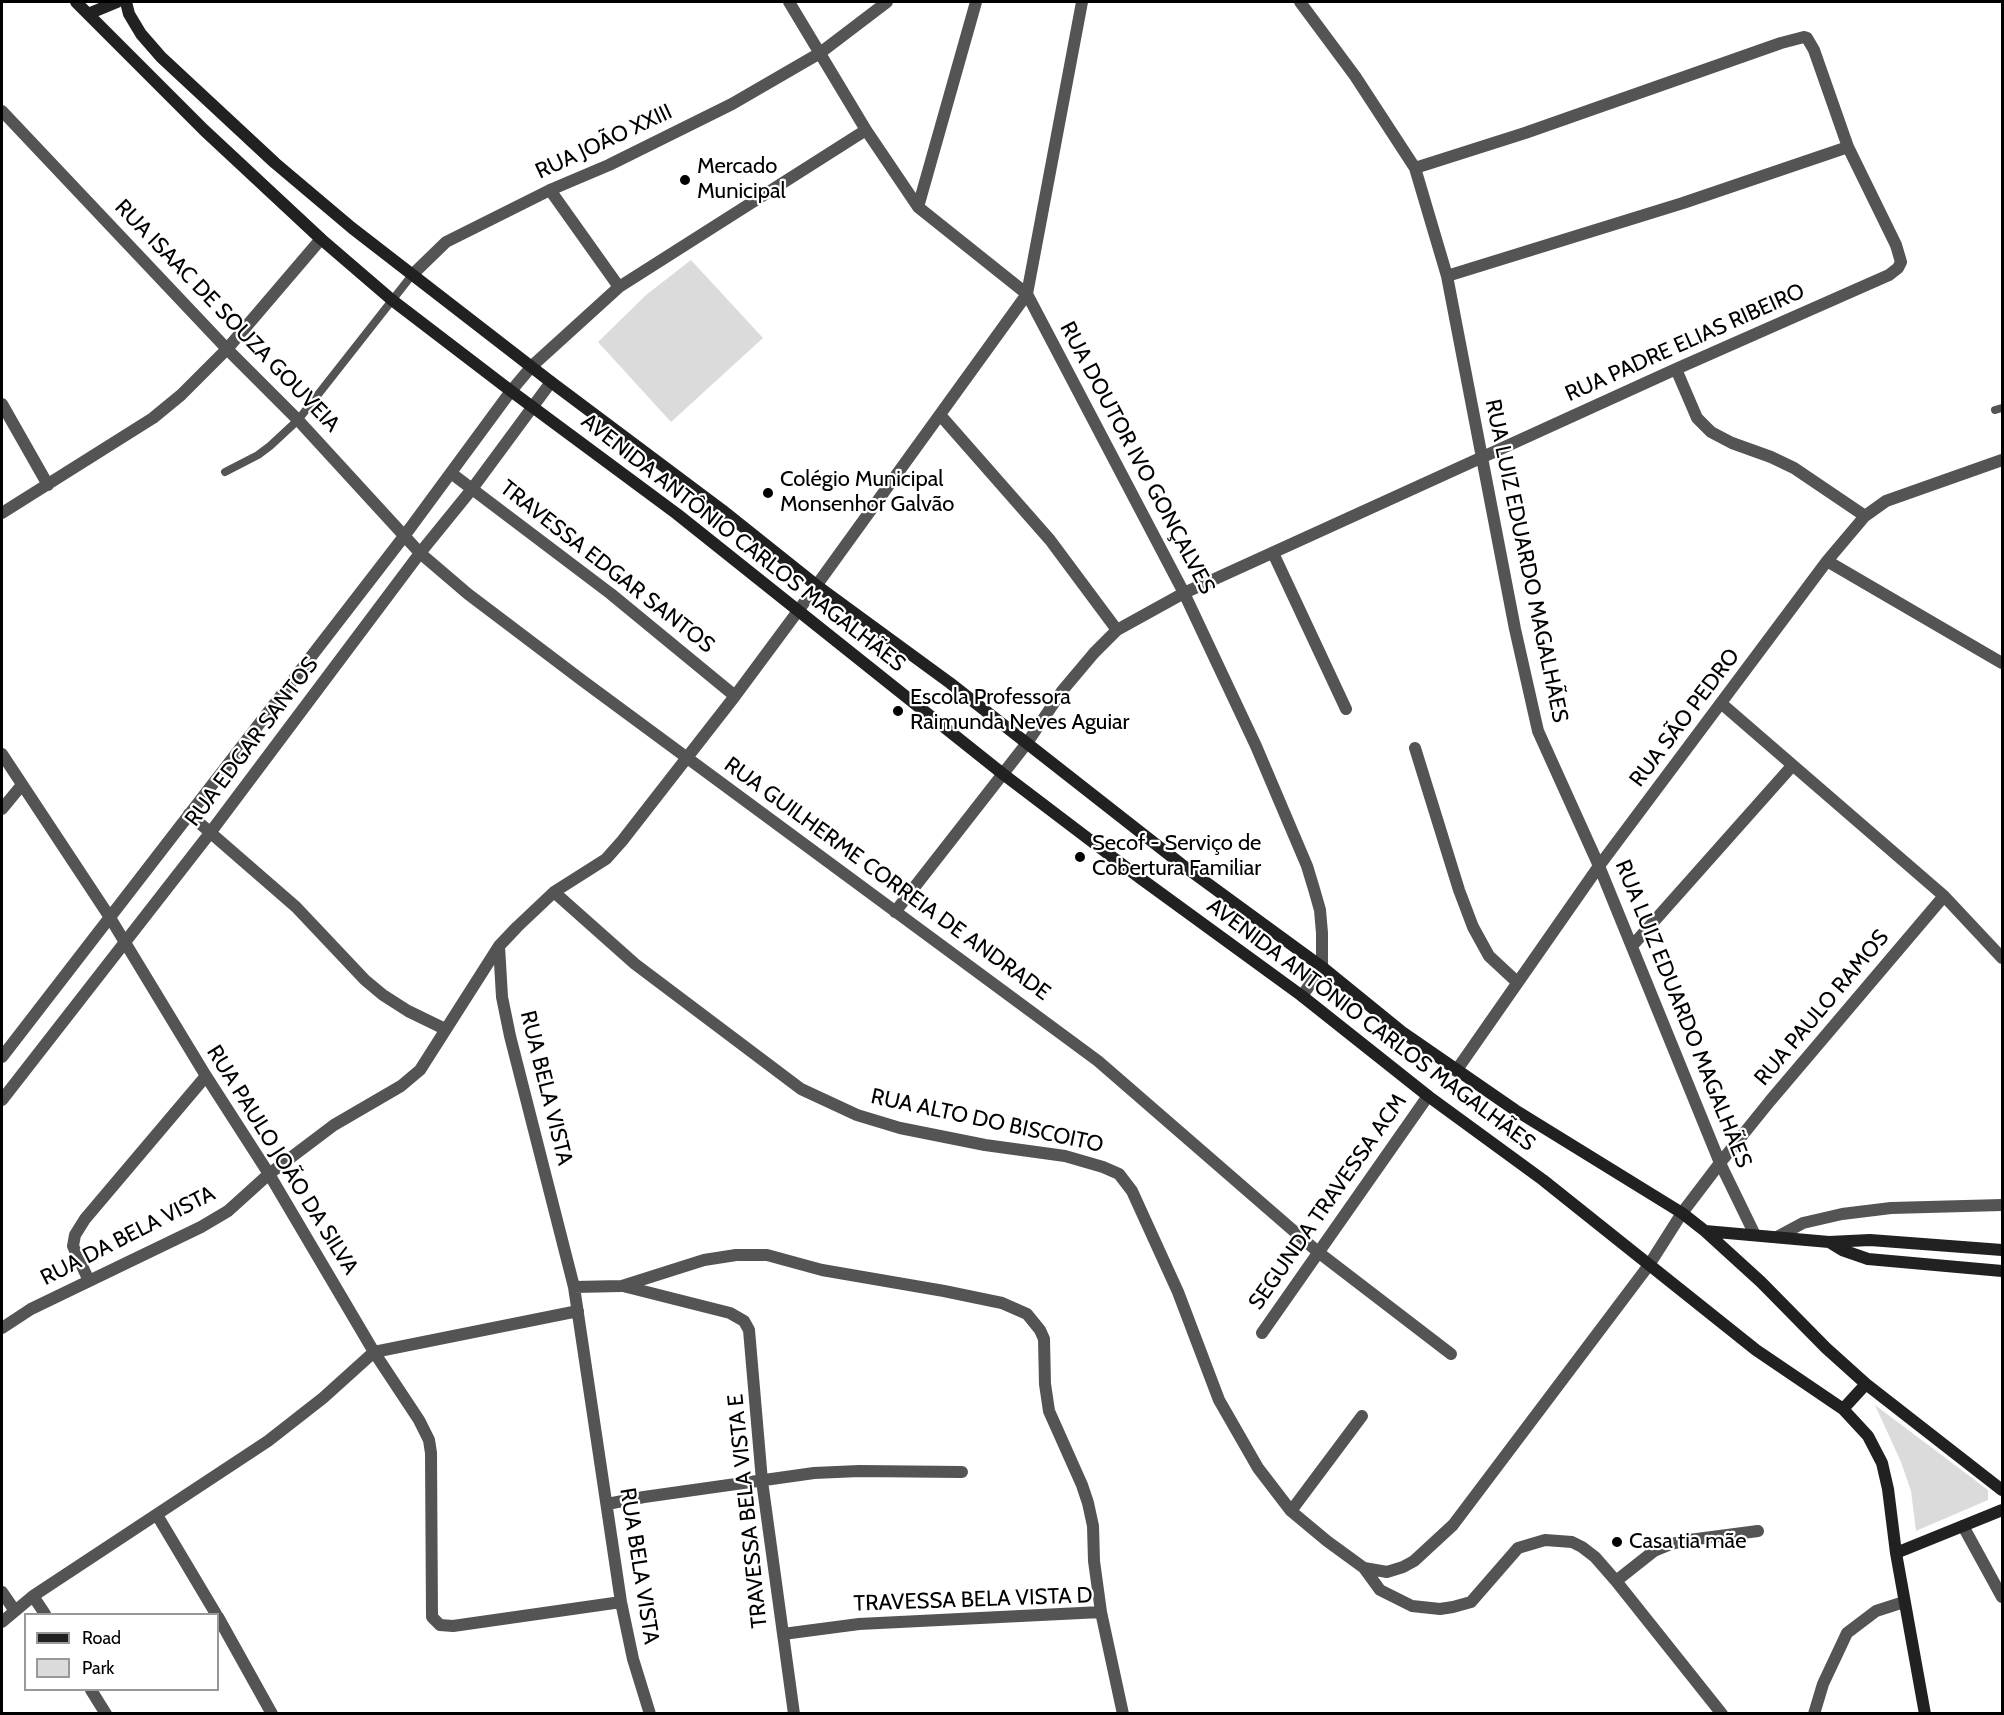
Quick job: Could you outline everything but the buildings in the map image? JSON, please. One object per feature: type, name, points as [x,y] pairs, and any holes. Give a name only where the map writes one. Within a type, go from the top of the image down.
[{"type":"main road","name":"AVENIDA ANTÔNIO CARLOS MAGALHÃES","points":[[76,2],[204,130],[321,239],[392,300],[511,392],[677,514],[1003,774],[1140,878],[1302,996],[1428,1096],[1543,1180],[1756,1350],[1843,1409],[1868,1436],[1882,1462],[1904,1602],[1925,1713]]},
{"type":"main road","points":[[88,14],[117,2]]},
{"type":"main road","name":"AVENIDA ANTÔNIO CARLOS MAGALHÃES","points":[[126,2],[129,14],[141,34],[161,57],[275,163],[352,228],[551,382],[722,510],[816,585],[950,683],[1181,864],[1322,967],[1402,1032],[1515,1110],[1682,1213],[1761,1282],[1826,1348],[1866,1384],[2002,1490]]},
{"type":"main road","points":[[1705,1231],[1829,1242],[1870,1240],[2002,1250]]},
{"type":"main road","points":[[1829,1242],[1842,1250],[1868,1259],[2002,1271]]},
{"type":"main road","points":[[1843,1409],[1866,1384]]},
{"type":"main road","points":[[1896,1553],[2002,1510]]},
{"type":"street","name":"RUA DOUTOR IVO GONÇALVES","points":[[789,2],[866,130],[918,207],[1028,294],[1184,593],[1256,747],[1306,866],[1320,910],[1322,967]]},
{"type":"street","name":"RUA JOÃO XXIII","points":[[412,275],[446,242],[732,104],[820,53],[888,2]]},
{"type":"street","points":[[918,207],[976,2]]},
{"type":"street","points":[[499,946],[531,912],[554,892],[606,859],[735,696],[1028,294],[1082,2]]},
{"type":"street","name":"RUA LUIZ EDUARDO MAGALHÃES","points":[[1300,2],[1355,76],[1415,168],[1447,276],[1523,669],[1538,731],[1599,866],[1720,1163],[1755,1235]]},
{"type":"street","points":[[1415,168],[1525,133],[1781,43],[1804,38],[1807,38],[1814,50],[1848,147],[1683,203],[1447,276]]},
{"type":"street","name":"RUA ISAAC DE SOUZA GOUVEIA","points":[[2,111],[227,349],[298,420],[420,554]]},
{"type":"street","points":[[532,366],[619,287],[866,130]]},
{"type":"street","name":"RUA PADRE ELIAS RIBEIRO","points":[[895,912],[1027,743],[1062,691],[1094,652],[1117,630],[1184,593],[1676,369],[1889,275],[1898,268],[1901,262],[1896,245],[1848,147]]},
{"type":"street","points":[[550,190],[619,287]]},
{"type":"street","points":[[2,513],[153,418],[181,395],[227,349],[321,239]]},
{"type":"street","name":"RUA EDGAR SANTOS","points":[[2,1058],[109,916],[405,535],[532,366]]},
{"type":"street","points":[[1676,369],[1697,418],[1711,432],[1794,468],[1865,516]]},
{"type":"street","name":"RUA EDGAR SANTOS","points":[[2,1100],[210,833],[551,382]]},
{"type":"street","points":[[2,404],[48,485]]},
{"type":"street","points":[[941,416],[1050,540],[1117,630]]},
{"type":"street","name":"RUA SÃO PEDRO","points":[[1456,1071],[1599,866],[1827,561],[1865,516],[1886,501],[2002,460]]},
{"type":"street","name":"TRAVESSA EDGAR SANTOS","points":[[451,473],[610,594],[735,696]]},
{"type":"street","name":"RUA GUILHERME CORREIA DE ANDRADE","points":[[420,554],[468,594],[686,757],[1098,1060],[1318,1252],[1451,1354]]},
{"type":"street","points":[[1273,554],[1346,709]]},
{"type":"street","points":[[1827,561],[2002,663]]},
{"type":"street","points":[[1722,704],[1944,896],[2002,958]]},
{"type":"street","points":[[1415,748],[1459,890],[1473,927],[1489,956],[1517,982]]},
{"type":"street","name":"RUA PAULO JOÃO DA SILVA","points":[[2,754],[109,916],[206,1076],[269,1174],[429,1440],[432,1617],[440,1625],[453,1626],[621,1602]]},
{"type":"street","points":[[1632,946],[1792,766]]},
{"type":"street","points":[[2,809],[21,786]]},
{"type":"street","points":[[189,814],[296,907],[365,980],[408,1011],[445,1029]]},
{"type":"street","name":"RUA ALTO DO BISCOITO","points":[[554,892],[635,964],[801,1089],[857,1115],[900,1128],[985,1145],[1065,1156],[1119,1174],[1132,1191],[1178,1292],[1219,1400],[1258,1468],[1291,1511],[1364,1568],[1380,1590],[1412,1606],[1429,1609],[1440,1609],[1471,1602],[1518,1548],[1545,1540],[1572,1542],[1582,1547],[1616,1581],[1722,1713]]},
{"type":"street","name":"RUA PAULO RAMOS","points":[[1364,1568],[1387,1572],[1403,1567],[1414,1561],[1452,1525],[1648,1265],[1682,1213],[1720,1163],[1944,896]]},
{"type":"street","name":"RUA DA BELA VISTA","points":[[2,1328],[30,1310],[201,1227],[228,1211],[269,1174],[353,1112],[401,1086],[420,1070],[499,946]]},
{"type":"street","name":"RUA BELA VISTA","points":[[499,946],[502,997],[510,1036],[574,1287],[621,1602],[633,1659],[650,1713]]},
{"type":"street","points":[[1302,996],[1322,967]]},
{"type":"street","points":[[89,1281],[73,1246],[75,1235],[85,1219],[206,1076]]},
{"type":"street","name":"SEGUNDA TRAVESSA ACM","points":[[1262,1333],[1428,1096]]},
{"type":"street","points":[[1777,1237],[1803,1223],[1842,1214],[1891,1208],[2002,1205]]},
{"type":"street","points":[[574,1287],[622,1286],[704,1260],[736,1255],[757,1255],[822,1270],[944,1291],[1017,1308],[1026,1314],[1040,1330],[1046,1350],[1045,1384],[1049,1411],[1082,1485],[1093,1526],[1094,1561],[1101,1612]]},
{"type":"street","name":"TRAVESSA BELA VISTA E","points":[[622,1286],[730,1313],[744,1321],[749,1330],[762,1481],[794,1713]]},
{"type":"street","points":[[2,1622],[33,1596],[268,1442],[323,1398],[374,1352],[578,1311]]},
{"type":"street","points":[[1291,1511],[1362,1416]]},
{"type":"street","points":[[607,1504],[814,1473],[962,1472]]},
{"type":"street","points":[[157,1515],[215,1613]]},
{"type":"street","points":[[1963,1526],[2002,1597]]},
{"type":"street","points":[[1616,1581],[1654,1551],[1671,1544],[1689,1539],[1758,1531]]},
{"type":"street","points":[[2,1592],[15,1611]]},
{"type":"street","points":[[33,1596],[44,1613]]},
{"type":"street","points":[[1814,1713],[1823,1684],[1846,1634],[1876,1611],[1904,1602]]},
{"type":"street","name":"TRAVESSA BELA VISTA D","points":[[783,1634],[859,1624],[1101,1612],[1124,1713]]},
{"type":"street","points":[[219,1620],[272,1713]]},
{"type":"street","points":[[92,1691],[106,1713]]},
{"type":"lane","points":[[225,472],[258,455],[298,420],[412,275]]},
{"type":"green space","points":[[691,260],[763,338],[671,422],[598,342],[646,295]]},
{"type":"green space","points":[[1875,1405],[1988,1490],[1988,1500],[1916,1531],[1911,1491],[1901,1462]]},
{"type":"place","name":"Mercado Municipal","points":[[685,180]]},
{"type":"place","name":"Colégio Municipal Monsenhor Galvão","points":[[768,493]]},
{"type":"place","name":"Escola Professora Raimunda Neves Aguiar","points":[[898,711]]},
{"type":"place","name":"Secof - Serviço de Cobertura Familiar","points":[[1080,857]]},
{"type":"place","name":"Casa tia mãe","points":[[1617,1542]]}]
